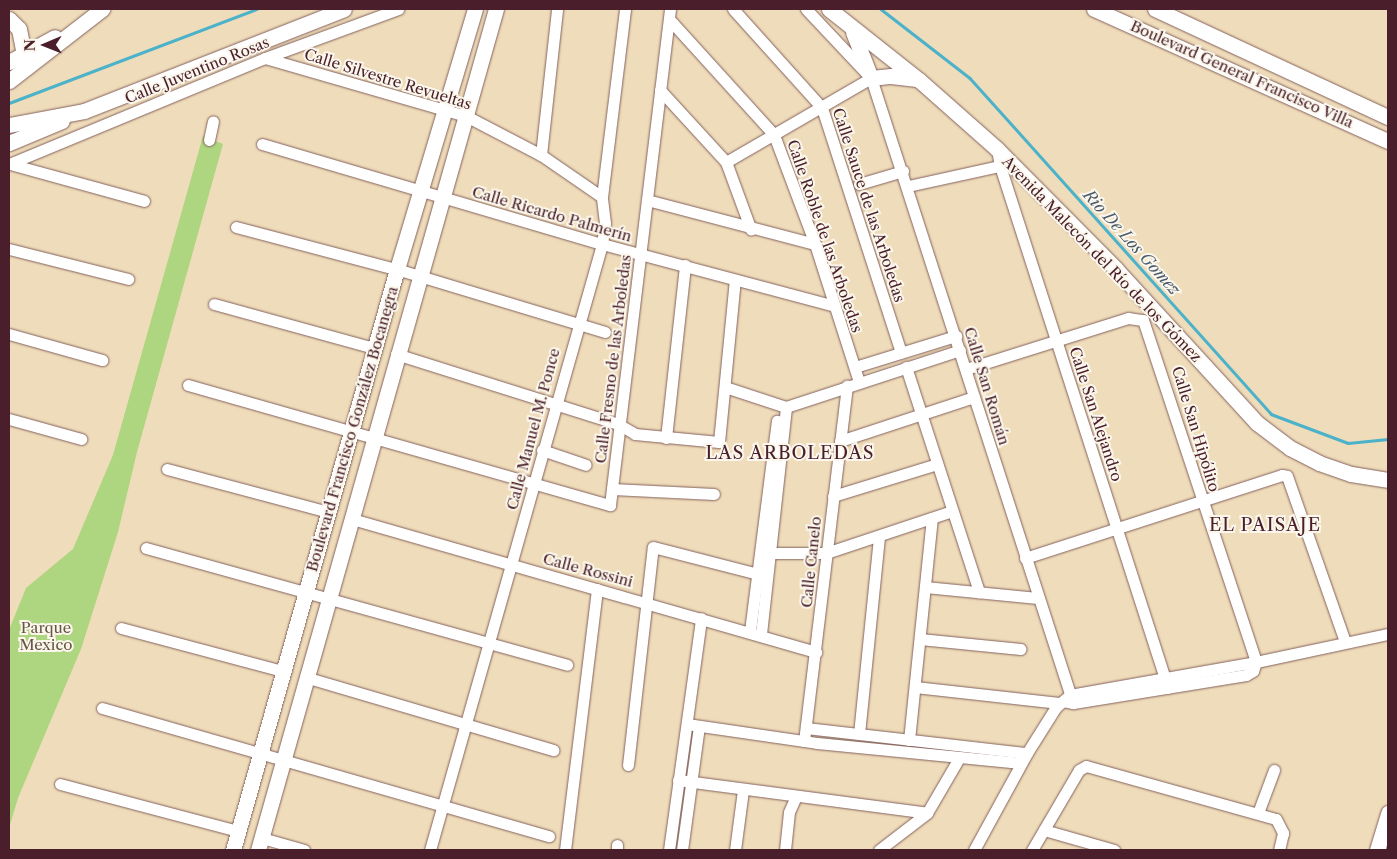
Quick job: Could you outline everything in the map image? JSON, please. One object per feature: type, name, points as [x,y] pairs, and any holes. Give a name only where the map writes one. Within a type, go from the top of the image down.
[{"type":"main road","points":[[9,62],[101,9]]},
{"type":"main road","points":[[9,81],[101,9]]},
{"type":"main road","points":[[9,143],[84,111],[344,9]]},
{"type":"main road","name":"Boulevard Francisco González Bocanegra","points":[[233,850],[353,431],[374,348],[419,191],[475,9]]},
{"type":"main road","name":"Boulevard Francisco González Bocanegra","points":[[260,844],[305,677],[375,437],[418,276],[496,9]]},
{"type":"main road","name":"Avenida Malecón del Río de los Gómez","points":[[829,9],[919,80],[998,149],[1115,268],[1257,423],[1290,448],[1319,463],[1388,480]]},
{"type":"main road","name":"Boulevard General Francisco Villa","points":[[1094,9],[1365,129],[1388,141]]},
{"type":"main road","name":"Boulevard General Francisco Villa","points":[[1155,9],[1388,117]]},
{"type":"main road","points":[[9,19],[22,35],[24,54]]},
{"type":"main road","points":[[851,28],[871,78],[901,76],[919,80]]},
{"type":"main road","points":[[1358,102],[1388,104]]},
{"type":"main road","points":[[9,125],[84,111]]},
{"type":"main road","points":[[1365,129],[1388,154]]},
{"type":"main road","points":[[1377,850],[1388,813]]},
{"type":"street","name":"Calle Juventino Rosas","points":[[9,164],[265,58],[398,9]]},
{"type":"street","points":[[469,9],[469,30]]},
{"type":"street","name":"Boulevard Francisco González Bocanegra","points":[[487,40],[494,34],[502,9]]},
{"type":"street","points":[[541,155],[557,9]]},
{"type":"street","name":"Calle Manuel M. Ponce","points":[[430,850],[512,564],[577,324],[602,244],[605,223],[602,197],[625,9]]},
{"type":"street","name":"Calle Sauce de las Arboledas","points":[[733,9],[822,108],[901,353]]},
{"type":"street","points":[[726,162],[871,78],[806,9]]},
{"type":"street","name":"Calle Fresno de las Arboledas","points":[[534,482],[610,505],[618,424],[670,14]]},
{"type":"street","name":"Calle Roble de las Arboledas","points":[[670,14],[774,135],[815,244],[859,382]]},
{"type":"street","name":"Calle Silvestre Revueltas","points":[[265,58],[466,116],[541,155],[602,197]]},
{"type":"street","name":"Calle San Román","points":[[871,78],[956,336],[1025,558],[1066,701]]},
{"type":"street","points":[[660,90],[726,162],[751,230]]},
{"type":"street","points":[[209,140],[213,121]]},
{"type":"street","name":"Calle Ricardo Palmerín","points":[[262,144],[640,255],[685,265],[835,306]]},
{"type":"street","name":"Calle San Alejandro","points":[[998,149],[1000,166],[1166,682]]},
{"type":"street","points":[[9,164],[144,201]]},
{"type":"street","points":[[908,186],[1000,166]]},
{"type":"street","points":[[860,184],[903,171]]},
{"type":"street","points":[[647,200],[751,230],[815,244]]},
{"type":"street","points":[[236,227],[397,269],[605,332]]},
{"type":"street","points":[[9,249],[128,279]]},
{"type":"street","points":[[666,438],[685,265]]},
{"type":"street","points":[[396,354],[618,424],[635,434],[719,442],[735,280]]},
{"type":"street","points":[[214,304],[374,348]]},
{"type":"street","name":"Calle San Hipólito","points":[[1057,339],[1128,318],[1143,320],[1256,662]]},
{"type":"street","points":[[9,334],[102,360]]},
{"type":"street","points":[[855,367],[956,336]]},
{"type":"street","points":[[966,369],[1057,339]]},
{"type":"street","points":[[725,387],[782,407],[960,350]]},
{"type":"street","points":[[906,367],[979,592]]},
{"type":"street","points":[[188,385],[534,482]]},
{"type":"street","name":"Calle Canelo","points":[[804,740],[847,386]]},
{"type":"street","points":[[840,441],[974,397]]},
{"type":"street","points":[[756,632],[770,553],[782,407]]},
{"type":"street","points":[[756,632],[758,574],[782,407]]},
{"type":"street","points":[[9,419],[81,439]]},
{"type":"street","points":[[542,450],[586,464]]},
{"type":"street","points":[[833,496],[937,464]]},
{"type":"street","points":[[168,468],[330,512]]},
{"type":"street","points":[[1025,558],[1202,500],[1287,476],[1344,642]]},
{"type":"street","points":[[612,489],[714,494]]},
{"type":"street","points":[[770,553],[826,553],[879,537],[952,511]]},
{"type":"street","points":[[909,740],[932,518]]},
{"type":"street","name":"Calle Rossini","points":[[352,519],[756,632],[816,652]]},
{"type":"street","points":[[858,734],[879,537]]},
{"type":"street","points":[[628,765],[654,547],[758,574]]},
{"type":"street","points":[[146,548],[567,665]]},
{"type":"street","points":[[925,587],[1037,598]]},
{"type":"street","points":[[565,850],[597,588]]},
{"type":"street","points":[[670,850],[701,618]]},
{"type":"street","points":[[121,628],[283,671]]},
{"type":"street","points":[[915,687],[1066,701],[1166,682],[1388,634]]},
{"type":"street","points":[[920,639],[1021,649]]},
{"type":"street","points":[[305,677],[465,726],[553,750]]},
{"type":"street","points":[[974,850],[1024,758],[1066,701]]},
{"type":"street","points":[[102,708],[443,804],[549,836]]},
{"type":"street","points":[[687,724],[959,758],[1024,758]]},
{"type":"street","points":[[682,850],[699,726]]},
{"type":"street","points":[[806,728],[909,740],[1024,758]]},
{"type":"street","points":[[879,850],[927,813],[959,758]]},
{"type":"street","points":[[1032,850],[1079,770],[1086,766],[1276,819],[1282,826],[1283,842],[1279,850]]},
{"type":"street","points":[[1258,813],[1274,770]]},
{"type":"street","points":[[678,780],[927,813]]},
{"type":"street","points":[[60,784],[238,831]]},
{"type":"street","points":[[735,850],[743,790]]},
{"type":"street","points":[[784,850],[789,812],[796,796]]},
{"type":"street","points":[[1044,830],[1114,850]]},
{"type":"street","points":[[260,844],[304,850]]},
{"type":"green space","name":"Parque Mexico","points":[[203,136],[223,144],[137,452],[118,532],[81,649],[18,798],[9,828],[9,630],[26,588],[73,549],[113,455]]},
{"type":"waterway","name":"Rio De Los Gomez","points":[[9,103],[257,9]]},
{"type":"waterway","name":"Rio De Los Gomez","points":[[881,9],[970,78],[1271,414],[1348,443],[1388,439]]},
{"type":"district","name":"LAS ARBOLEDAS","points":[[790,453]]},
{"type":"district","name":"EL PAISAJE","points":[[1265,525]]}]
